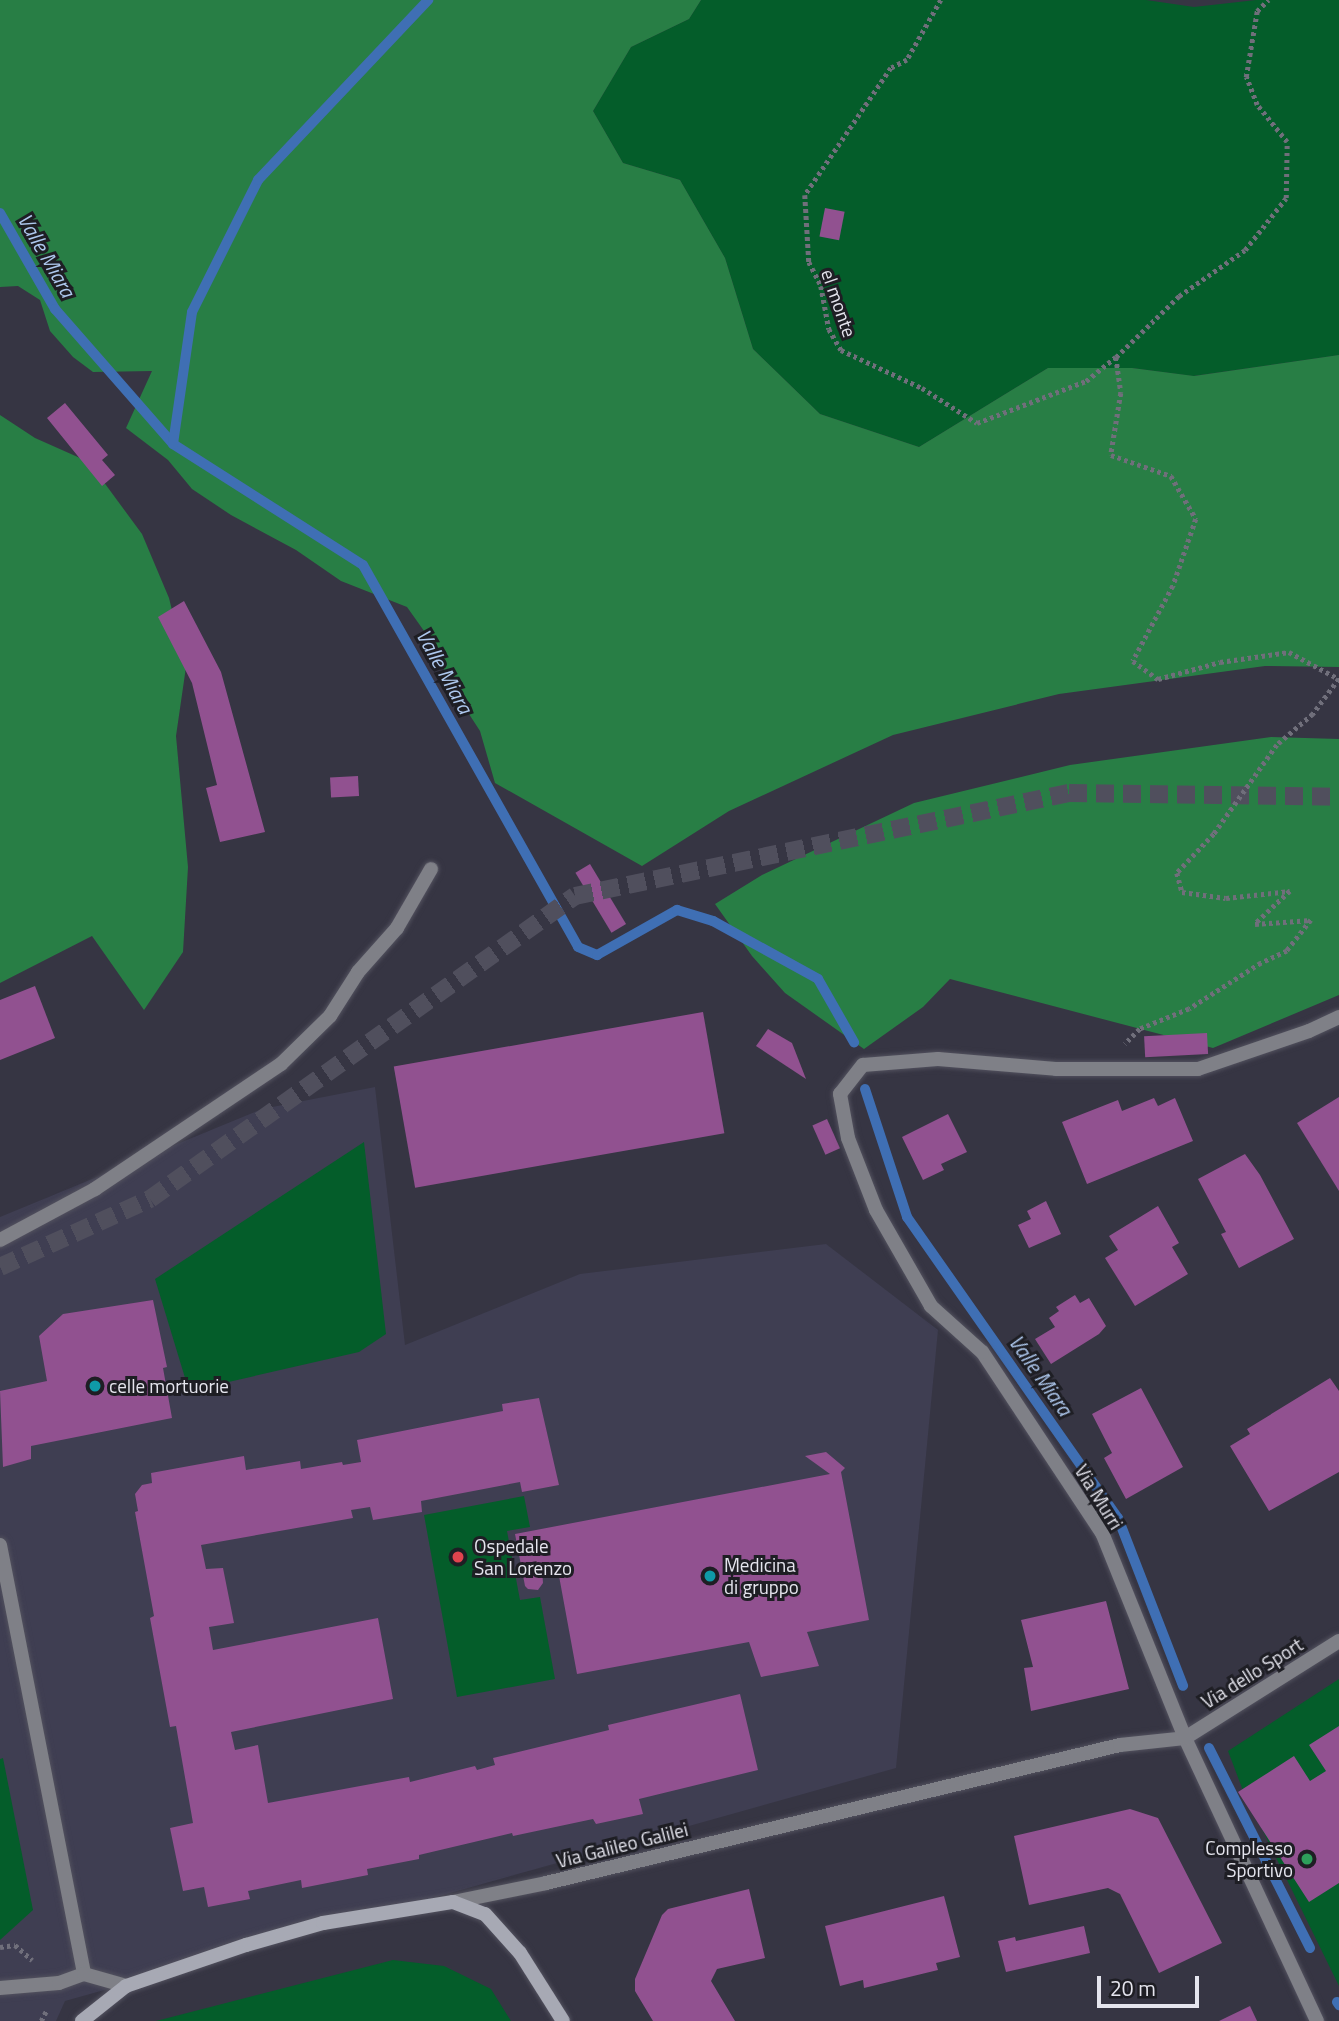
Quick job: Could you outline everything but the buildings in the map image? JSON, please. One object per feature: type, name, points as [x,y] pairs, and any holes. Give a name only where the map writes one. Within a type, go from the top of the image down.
[{"type":"street","points":[[0,1240],[95,1189],[281,1064],[330,1016],[358,971],[397,928],[431,869]]},
{"type":"street","name":"Via Murri","points":[[1318,2021],[1185,1738],[1102,1533],[982,1352],[931,1306],[876,1210],[848,1138],[840,1094],[863,1065],[938,1059],[1056,1069],[1198,1069],[1310,1031],[1339,1017]]},
{"type":"street","points":[[0,1545],[84,1974]]},
{"type":"street","name":"Via dello Sport","points":[[1185,1738],[1339,1641]]},
{"type":"street","name":"Via Galileo Galilei","points":[[82,2021],[126,1986],[323,1923],[453,1902],[546,1883],[1120,1745],[1185,1738]]},
{"type":"street","points":[[453,1902],[485,1913],[520,1953],[563,2021]]},
{"type":"street","points":[[0,1989],[59,1983],[84,1974],[126,1986]]},
{"type":"path","name":"el monte","points":[[941,0],[907,60],[891,68],[806,195],[809,262],[821,286],[829,329],[841,350],[922,388],[977,423],[1086,381],[1116,357],[1179,296],[1245,250],[1286,198],[1287,142],[1257,105],[1246,77],[1257,11],[1268,0]]},
{"type":"path","points":[[1116,357],[1121,393],[1111,455],[1171,476],[1196,519],[1173,586],[1133,661],[1158,679],[1220,662],[1289,652],[1339,679],[1313,713],[1277,745],[1214,834],[1177,873],[1182,892],[1226,898],[1290,891],[1255,924],[1311,920],[1287,951],[1261,963],[1189,1009],[1140,1029],[1122,1047],[1119,1069]]},
{"type":"shaded area","name":"Ospedale San Lorenzo","points":[[375,1087],[405,1345],[580,1274],[826,1244],[938,1330],[896,1768],[65,2001],[56,2021],[0,2021],[0,1217],[262,1109]]},
{"type":"green space","points":[[0,0],[701,0],[689,19],[631,47],[593,111],[623,163],[680,180],[725,258],[753,349],[820,414],[919,447],[1048,368],[1132,368],[1194,376],[1339,355],[1339,667],[1265,666],[1059,694],[893,735],[729,811],[642,866],[495,783],[480,731],[456,694],[429,638],[407,607],[341,581],[296,550],[231,515],[192,489],[168,460],[126,428],[152,371],[93,372],[73,357],[50,331],[40,300],[18,286],[0,287]]},
{"type":"green space","points":[[701,0],[1146,0],[1194,7],[1256,0],[1339,0],[1339,355],[1193,376],[1132,368],[1048,368],[919,447],[820,414],[753,349],[725,258],[680,180],[623,163],[593,111],[631,47],[689,19]]},
{"type":"green space","points":[[0,415],[35,438],[89,462],[142,534],[169,598],[186,667],[176,736],[188,867],[183,952],[144,1010],[92,936],[0,983]]},
{"type":"green space","points":[[1271,737],[1339,739],[1339,995],[1213,1048],[950,979],[923,1007],[864,1049],[785,993],[752,956],[715,904],[762,875],[914,803],[1070,765]]},
{"type":"green space","points":[[364,1142],[386,1334],[359,1352],[189,1391],[155,1279]]},
{"type":"green space","points":[[524,1496],[530,1527],[507,1531],[520,1600],[540,1597],[555,1679],[457,1697],[424,1515]]},
{"type":"green space","name":"Complesso Sportivo","points":[[1339,1679],[1339,1986],[1242,1788],[1228,1751]]},
{"type":"green space","points":[[3,1758],[33,1910],[0,1940],[0,1759]]},
{"type":"green space","points":[[393,1960],[444,1966],[491,1989],[511,2021],[156,2021]]},
{"type":"waterway","points":[[173,444],[192,312],[258,180],[428,0]]},
{"type":"waterway","name":"Valle Miara","points":[[0,213],[55,309],[173,444],[363,565],[578,947],[597,955],[677,910],[713,921],[818,979],[854,1042]]},
{"type":"waterway","name":"Valle Miara","points":[[865,1089],[907,1217],[1118,1518],[1183,1686]]},
{"type":"waterway","name":"Valle Miara","points":[[1209,1748],[1310,1948]]},
{"type":"tunnel","points":[[0,1267],[150,1199],[575,896],[1069,793],[1339,797]]},
{"type":"place","name":"celle mortuorie","points":[[95,1386]]},
{"type":"place","name":"Ospedale San Lorenzo","points":[[458,1557]]},
{"type":"place","name":"Medicina di gruppo","points":[[710,1576]]},
{"type":"place","name":"Complesso Sportivo","points":[[1307,1859]]}]
